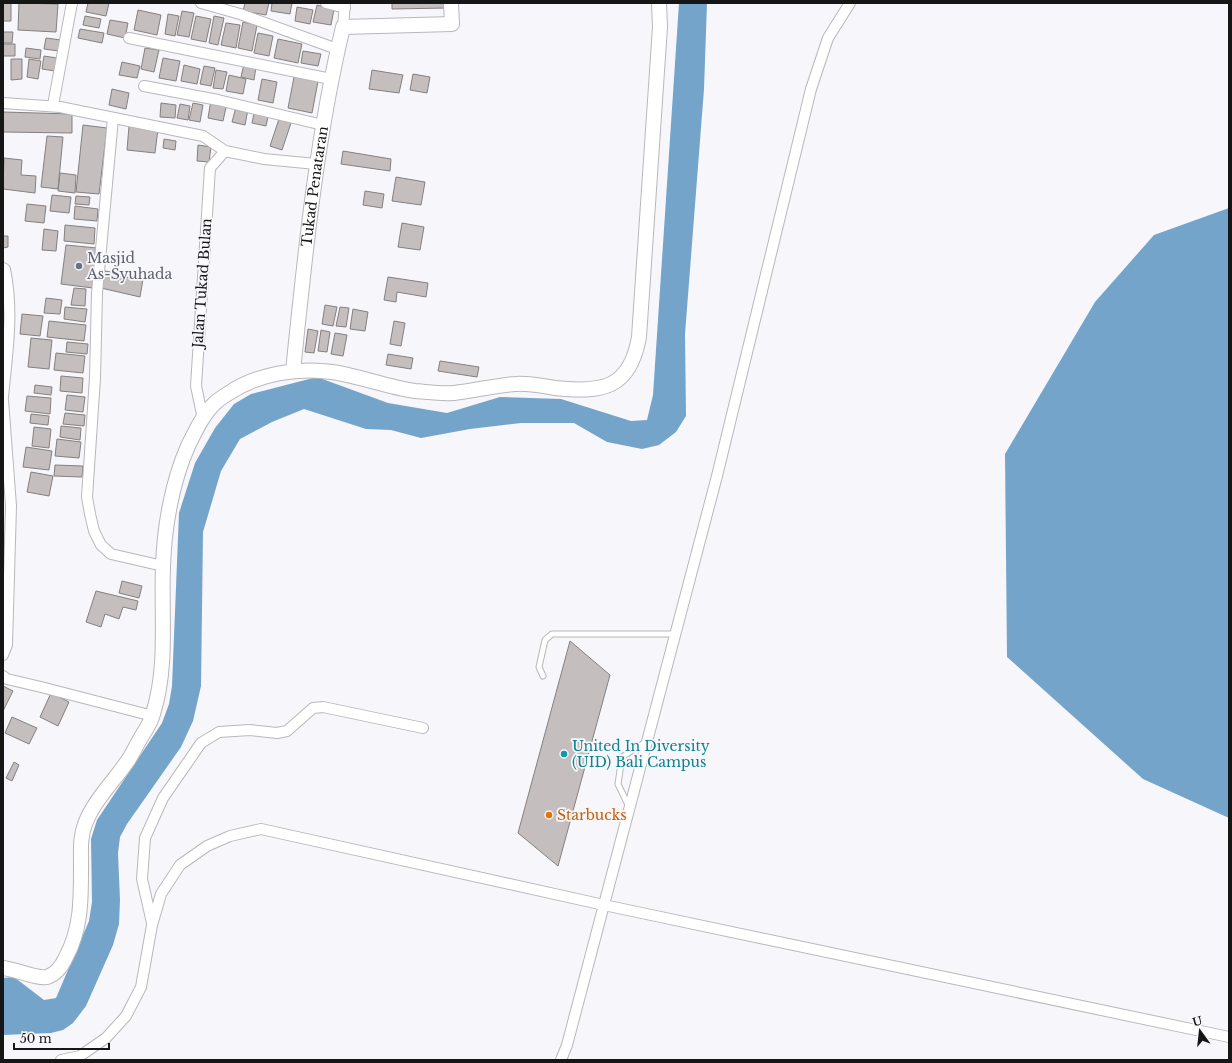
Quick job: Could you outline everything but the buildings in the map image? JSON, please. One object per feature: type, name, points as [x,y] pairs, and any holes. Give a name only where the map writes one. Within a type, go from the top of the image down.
[{"type":"street","points":[[53,105],[72,3]]},
{"type":"street","points":[[201,3],[240,14],[338,49]]},
{"type":"street","points":[[326,3],[345,5]]},
{"type":"street","points":[[343,27],[452,24],[451,3]]},
{"type":"street","points":[[3,968],[41,977],[49,976],[59,970],[72,946],[81,908],[81,839],[85,824],[101,797],[130,757],[153,716],[162,672],[164,650],[162,566],[170,506],[175,484],[188,447],[203,419],[215,402],[238,386],[293,370],[317,370],[331,372],[412,390],[445,394],[519,384],[587,390],[606,386],[623,376],[628,370],[637,348],[639,337],[660,27],[659,3]]},
{"type":"street","points":[[561,1060],[567,1045],[717,476],[811,89],[828,38],[850,3]]},
{"type":"street","name":"Tukad Penataran","points":[[293,370],[316,164],[331,79],[343,27],[345,5]]},
{"type":"street","points":[[129,38],[331,79]]},
{"type":"street","points":[[144,86],[218,100],[323,125]]},
{"type":"street","points":[[3,103],[53,105],[204,136],[225,151],[264,159],[316,164]]},
{"type":"street","points":[[113,118],[97,293],[95,378],[87,497],[94,531],[101,545],[110,554],[162,566]]},
{"type":"street","name":"Jalan Tukad Bulan","points":[[203,419],[196,386],[210,168],[225,151]]},
{"type":"street","points":[[3,268],[5,270],[8,285],[10,325],[3,399],[11,506],[7,645],[3,655]]},
{"type":"street","points":[[3,676],[7,679],[153,716]]},
{"type":"street","points":[[152,925],[142,879],[145,838],[163,798],[201,743],[219,732],[250,730],[277,733],[288,731],[312,708],[323,707],[423,728]]},
{"type":"street","points":[[61,1060],[80,1056],[106,1038],[126,1016],[141,987],[152,925],[161,894],[180,865],[207,846],[230,836],[261,829],[604,905],[1229,1038]]},
{"type":"lane","points":[[543,676],[539,667],[545,640],[552,634],[675,634]]},
{"type":"lane","points":[[630,808],[618,784],[622,757],[647,741]]},
{"type":"water","points":[[679,3],[707,3],[704,89],[685,334],[686,416],[676,432],[659,445],[642,449],[607,442],[574,423],[521,423],[470,429],[421,438],[391,430],[366,429],[304,409],[272,422],[240,439],[221,471],[203,532],[201,686],[193,721],[181,747],[127,824],[120,837],[118,853],[120,900],[119,924],[113,945],[86,1006],[73,1023],[63,1030],[51,1033],[3,1035],[3,978],[14,977],[44,1000],[56,998],[89,921],[92,902],[91,839],[97,820],[162,723],[169,704],[172,686],[179,513],[195,463],[215,428],[234,404],[251,394],[317,377],[388,403],[447,413],[500,397],[561,399],[631,421],[647,420],[653,395]]},
{"type":"water","points":[[1229,208],[1229,818],[1143,779],[1007,657],[1005,454],[1095,302],[1154,235]]},
{"type":"place","name":"Masjid As-Syuhada","points":[[79,266]]},
{"type":"place","name":"United In Diversity (UID) Bali Campus","points":[[564,754]]},
{"type":"place","name":"Starbucks","points":[[549,815]]}]
